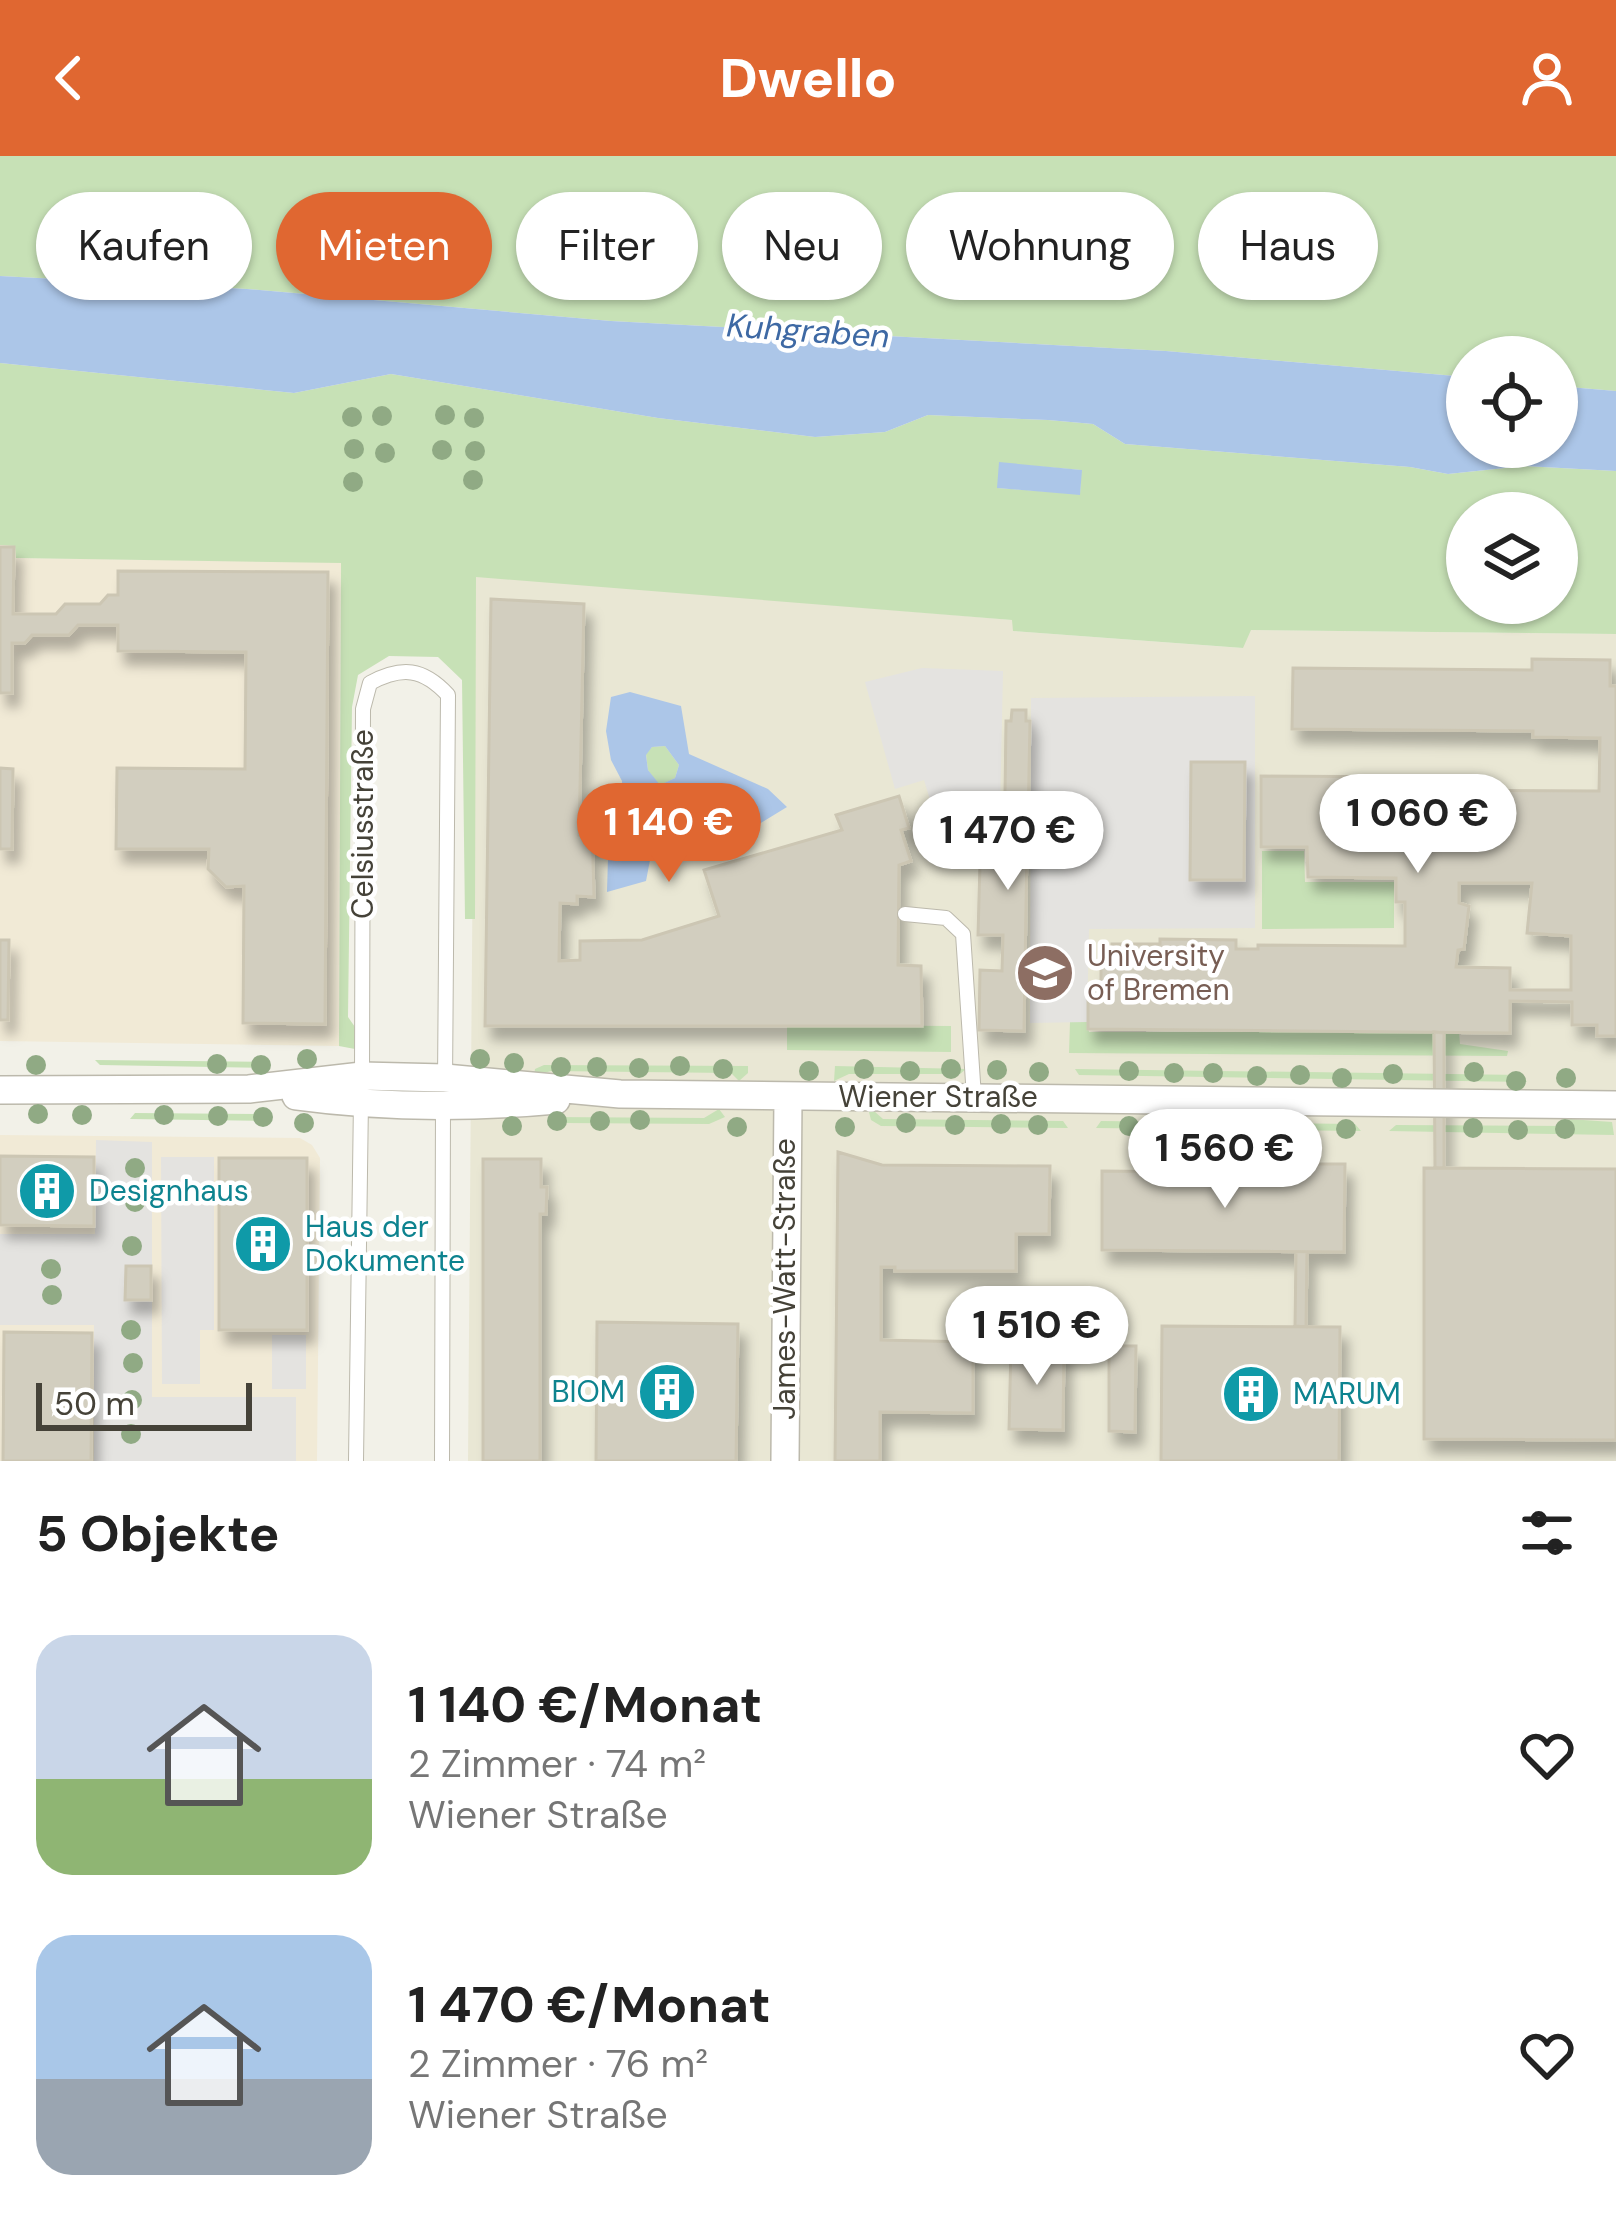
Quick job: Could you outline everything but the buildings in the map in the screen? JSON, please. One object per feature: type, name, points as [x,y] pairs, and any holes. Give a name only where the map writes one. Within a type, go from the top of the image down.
[{"type":"street","name":"Wiener Straße","points":[[0,1090],[249,1089],[362,1076],[445,1078],[620,1094],[1616,1105]]},
{"type":"street","name":"Wiener Straße","points":[[249,1089],[361,1106],[443,1107],[620,1094]]},
{"type":"street","name":"James-Watt-Straße","points":[[784,1461],[788,1096]]},
{"type":"lane","name":"Celsiusstraße","points":[[356,1461],[363,710],[370,683],[387,674],[408,672],[431,676],[448,695],[442,1461]]},
{"type":"lane","points":[[905,914],[946,918],[963,934],[974,1097]]},
{"type":"shaded area","points":[[0,545],[15,545],[17,558],[341,562],[339,1046],[0,1041]]},
{"type":"shaded area","name":"University of Bremen","points":[[475,577],[1013,620],[1014,631],[1242,648],[1250,630],[1616,634],[1616,1461],[468,1461]]},
{"type":"shaded area","points":[[922,668],[1003,671],[999,860],[948,859],[924,780],[895,789],[865,682]]},
{"type":"shaded area","points":[[1255,696],[1255,928],[1089,929],[1087,1022],[1030,1023],[1031,698]]},
{"type":"shaded area","points":[[0,1135],[300,1138],[312,1145],[320,1158],[317,1461],[0,1461]]},
{"type":"shaded area","points":[[96,1140],[152,1142],[152,1397],[296,1397],[296,1461],[94,1461],[94,1325],[0,1325],[0,1234],[95,1234]]},
{"type":"shaded area","points":[[161,1157],[214,1157],[214,1330],[200,1330],[200,1384],[162,1384]]},
{"type":"shaded area","points":[[272,1335],[306,1335],[306,1389],[272,1389]]},
{"type":"green space","points":[[0,156],[1616,156],[1616,391],[1578,388],[1578,336],[1446,336],[1446,375],[1166,351],[611,321],[372,300],[492,300],[492,192],[276,192],[276,292],[252,289],[252,192],[36,192],[36,278],[0,276]]},
{"type":"green space","points":[[0,363],[294,393],[391,374],[658,418],[815,437],[885,432],[928,415],[1048,420],[1093,424],[1125,444],[1448,474],[1505,468],[1616,471],[1616,634],[1251,630],[1243,648],[1013,631],[1012,620],[476,577],[475,919],[465,919],[462,680],[438,657],[389,656],[358,675],[352,707],[348,1017],[355,1027],[355,1049],[339,1046],[341,563],[16,558],[15,546],[0,545]],"holes":[[[1000,463],[1081,470],[1080,494],[998,488]]]},
{"type":"green space","points":[[665,746],[679,765],[675,778],[659,786],[648,770],[646,754],[652,747]]},
{"type":"green space","points":[[1262,851],[1304,851],[1305,882],[1394,882],[1394,928],[1262,929]]},
{"type":"green space","points":[[1070,1022],[1087,1022],[1089,1032],[1459,1032],[1460,1044],[1508,1051],[1507,1056],[1069,1053]]},
{"type":"green space","points":[[787,1025],[951,1026],[951,1052],[787,1050]]},
{"type":"green space","points":[[95,1060],[270,1062],[270,1068],[100,1065]]},
{"type":"green space","points":[[544,1065],[748,1066],[748,1073],[739,1081],[731,1073],[551,1071],[534,1076],[535,1069]]},
{"type":"green space","points":[[835,1066],[966,1069],[960,1074],[849,1074],[834,1081]]},
{"type":"green space","points":[[1075,1069],[1522,1075],[1527,1082],[1079,1075]]},
{"type":"green space","points":[[719,1109],[725,1117],[709,1124],[564,1123],[550,1117],[704,1118]]},
{"type":"green space","points":[[869,1112],[883,1119],[1063,1121],[1068,1128],[881,1126],[871,1120]]},
{"type":"green space","points":[[135,1113],[270,1114],[269,1121],[130,1119]]},
{"type":"green space","points":[[1569,1119],[1612,1122],[1614,1135],[1389,1131],[1396,1125],[1568,1126]]},
{"type":"green space","points":[[1101,1121],[1355,1124],[1361,1131],[1096,1128]]},
{"type":"water","points":[[0,276],[36,278],[36,300],[252,300],[252,289],[276,292],[276,300],[372,300],[611,321],[1166,351],[1446,375],[1446,468],[1505,468],[1448,474],[1125,444],[1093,424],[1048,420],[928,415],[885,432],[815,437],[658,418],[391,374],[294,393],[0,363]]},
{"type":"water","points":[[1578,388],[1616,391],[1616,471],[1561,468],[1578,468]]},
{"type":"water","points":[[999,462],[1082,470],[1080,495],[997,488]]},
{"type":"water","points":[[630,692],[681,706],[689,754],[768,789],[787,807],[756,826],[754,835],[697,850],[676,848],[650,860],[646,881],[607,892],[609,823],[623,801],[622,781],[611,760],[606,731],[611,697]],"holes":[[[665,746],[679,765],[675,778],[660,785],[648,770],[646,755],[652,747]]]},
{"type":"place","name":"University of Bremen","points":[[1045,973]]},
{"type":"place","name":"Designhaus","points":[[47,1191]]},
{"type":"place","name":"Haus der Dokumente","points":[[263,1244]]},
{"type":"place","name":"BIOM","points":[[667,1392]]},
{"type":"place","name":"MARUM","points":[[1251,1394]]},
{"type":"water label","name":"Kuhgraben","points":[[808,330]]}]
